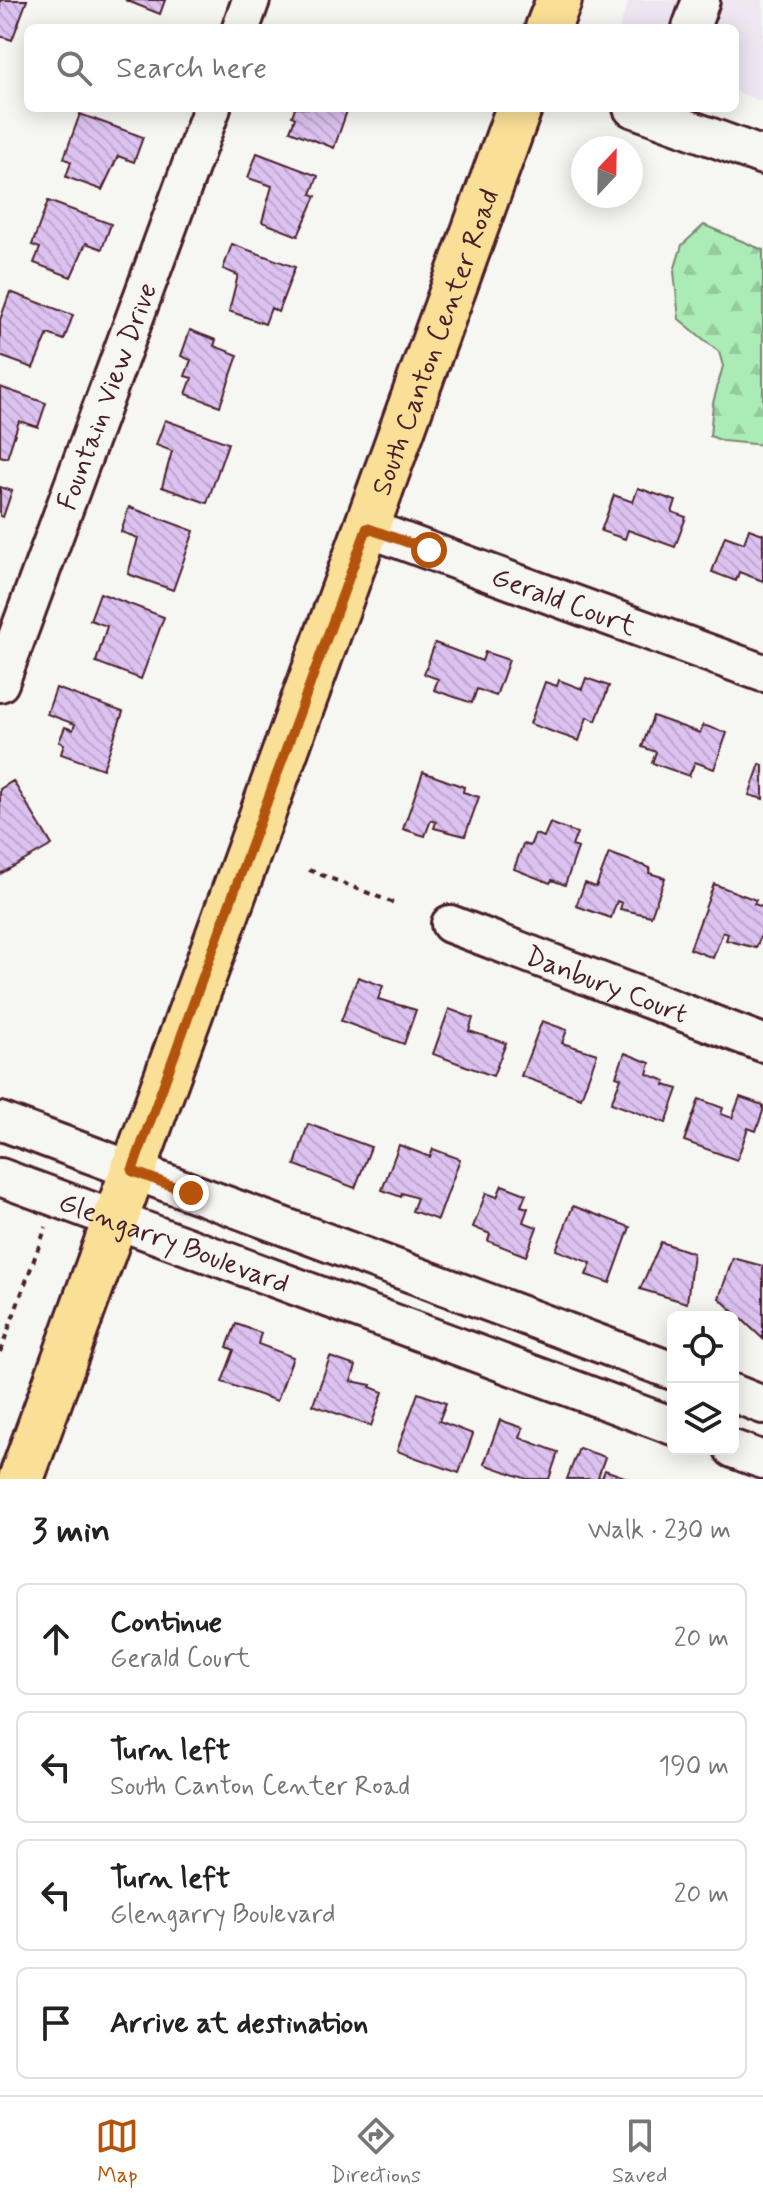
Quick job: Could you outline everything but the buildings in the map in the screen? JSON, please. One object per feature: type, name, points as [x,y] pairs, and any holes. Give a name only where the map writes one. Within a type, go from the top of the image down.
[{"type":"main road","points":[[550,24],[559,0]]},
{"type":"main road","name":"South Canton Center Road","points":[[21,1479],[518,112]]},
{"type":"street","points":[[242,24],[251,0]]},
{"type":"street","points":[[692,24],[701,0]]},
{"type":"street","name":"Fountain View Drive","points":[[0,683],[211,112]]},
{"type":"street","points":[[643,112],[763,156]]},
{"type":"street","name":"Gerald Court","points":[[367,528],[763,673]]},
{"type":"street","name":"Danbury Court","points":[[450,924],[763,1043]]},
{"type":"street","name":"Glengarry Boulevard","points":[[0,1121],[667,1369]]},
{"type":"street","name":"Glengarry Boulevard","points":[[0,1177],[351,1306],[667,1417]]},
{"type":"street","points":[[351,1306],[368,1258]]},
{"type":"street","points":[[739,1395],[763,1405]]},
{"type":"street","points":[[739,1451],[763,1460]]},
{"type":"path","points":[[309,870],[394,903]]},
{"type":"path","points":[[0,1352],[57,1198]]},
{"type":"shaded area","points":[[629,0],[763,0],[763,102],[739,93],[739,24],[620,24]]},
{"type":"green space","points":[[704,225],[763,250],[763,445],[723,441],[710,436],[713,403],[723,366],[719,352],[679,319],[674,271],[682,245]]},
{"type":"route","points":[[191,1193],[132,1171],[367,528],[429,550]]}]
